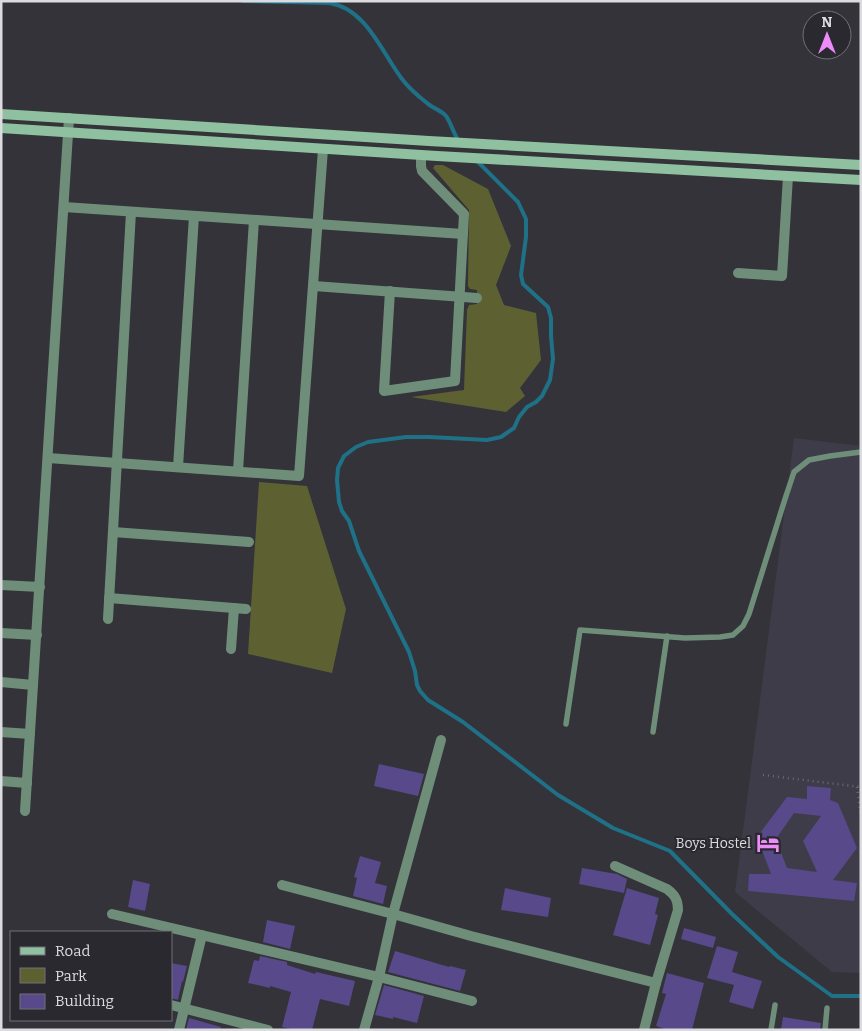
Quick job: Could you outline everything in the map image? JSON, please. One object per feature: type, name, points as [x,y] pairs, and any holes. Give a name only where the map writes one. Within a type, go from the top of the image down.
[{"type":"street","points":[[1,114],[861,166]]},
{"type":"street","points":[[25,811],[69,118]]},
{"type":"street","points":[[1,128],[437,156],[861,180]]},
{"type":"street","points":[[48,458],[299,476],[323,148]]},
{"type":"street","points":[[390,291],[384,390],[455,381],[464,214],[422,171],[421,155]]},
{"type":"street","points":[[738,273],[782,276],[788,176]]},
{"type":"street","points":[[64,207],[462,234]]},
{"type":"street","points":[[108,620],[131,212]]},
{"type":"street","points":[[178,467],[194,216]]},
{"type":"street","points":[[238,471],[254,220]]},
{"type":"street","points":[[314,286],[477,298]]},
{"type":"street","points":[[113,532],[249,542]]},
{"type":"street","points":[[1,584],[40,587]]},
{"type":"street","points":[[109,598],[246,609]]},
{"type":"street","points":[[232,649],[234,608]]},
{"type":"street","points":[[1,633],[37,635]]},
{"type":"street","points":[[1,682],[33,684]]},
{"type":"street","points":[[1,732],[30,734]]},
{"type":"street","points":[[364,1030],[379,977],[393,914],[441,740]]},
{"type":"street","points":[[1,781],[27,783]]},
{"type":"street","points":[[615,866],[667,889],[673,893],[678,902],[678,910],[644,1030]]},
{"type":"street","points":[[282,885],[656,983]]},
{"type":"street","points":[[112,914],[472,1001]]},
{"type":"street","points":[[178,1030],[202,935]]},
{"type":"street","points":[[172,1005],[268,1030]]},
{"type":"lane","points":[[566,724],[580,630],[686,638],[720,638],[733,635],[743,626],[749,614],[794,472],[808,460],[861,452]]},
{"type":"lane","points":[[653,732],[666,636]]},
{"type":"lane","points":[[771,1030],[775,1005]]},
{"type":"lane","points":[[825,1030],[827,1008]]},
{"type":"path","points":[[763,775],[859,787],[861,817]]},
{"type":"shaded area","points":[[794,438],[861,446],[861,973],[832,972],[735,892]]},
{"type":"green space","points":[[435,165],[443,165],[488,189],[511,246],[496,285],[504,305],[536,313],[541,360],[520,388],[525,396],[506,412],[411,397],[464,390],[467,310],[469,305],[477,304],[477,290],[470,289],[468,286],[469,210],[433,168]]},
{"type":"green space","points":[[259,482],[307,486],[346,609],[332,673],[248,654]]},
{"type":"building","points":[[379,764],[424,774],[418,796],[374,786]]},
{"type":"building","name":"Boys Hostel","points":[[807,786],[831,788],[830,800],[838,803],[857,848],[833,880],[857,883],[854,901],[748,891],[749,874],[771,874],[757,837],[787,797],[807,799]],"holes":[[[794,813],[821,816],[803,841],[817,872],[787,868],[776,839]]]},
{"type":"building","points":[[360,856],[381,862],[375,883],[387,886],[383,904],[353,896],[357,878],[354,877]]},
{"type":"building","points":[[582,868],[617,874],[627,879],[624,893],[579,884]]},
{"type":"building","points":[[133,880],[150,884],[145,911],[128,907]]},
{"type":"building","points":[[505,888],[551,898],[548,917],[501,910]]},
{"type":"building","points":[[627,888],[659,898],[655,914],[658,915],[650,945],[613,935]]},
{"type":"building","points":[[267,920],[295,926],[290,949],[263,942]]},
{"type":"building","points":[[684,928],[716,937],[713,948],[681,939]]},
{"type":"building","points":[[717,946],[738,952],[732,972],[762,981],[753,1009],[729,1002],[734,985],[707,978]]},
{"type":"building","points":[[395,951],[466,970],[460,991],[388,972]]},
{"type":"building","points":[[260,956],[287,962],[287,965],[315,974],[316,972],[355,981],[349,1006],[320,999],[312,1030],[295,1030],[282,1027],[291,992],[270,986],[270,988],[248,983],[254,960],[259,961]]},
{"type":"building","points":[[172,963],[187,966],[178,1000],[172,998]]},
{"type":"building","points":[[667,973],[704,983],[692,1030],[668,1030],[656,1026],[666,994],[662,993]]},
{"type":"building","points":[[384,985],[424,996],[417,1023],[375,1015]]},
{"type":"building","points":[[783,1017],[821,1023],[820,1030],[781,1030]]},
{"type":"building","points":[[189,1018],[221,1027],[220,1030],[186,1030]]},
{"type":"waterway","points":[[243,1],[329,3],[353,13],[372,33],[407,85],[429,105],[446,116],[458,140]]},
{"type":"waterway","points":[[478,162],[518,202],[526,219],[526,237],[521,275],[523,284],[548,307],[551,318],[553,359],[550,380],[542,396],[527,407],[519,417],[514,428],[501,437],[487,440],[406,437],[368,442],[356,447],[344,456],[338,468],[339,502],[342,511],[349,521],[359,551],[409,652],[417,685],[428,700],[463,722],[558,795],[613,828],[670,851],[732,914],[778,957],[832,996],[861,996]]},
{"type":"place","name":"Boys Hostel","points":[[768,843]]}]
